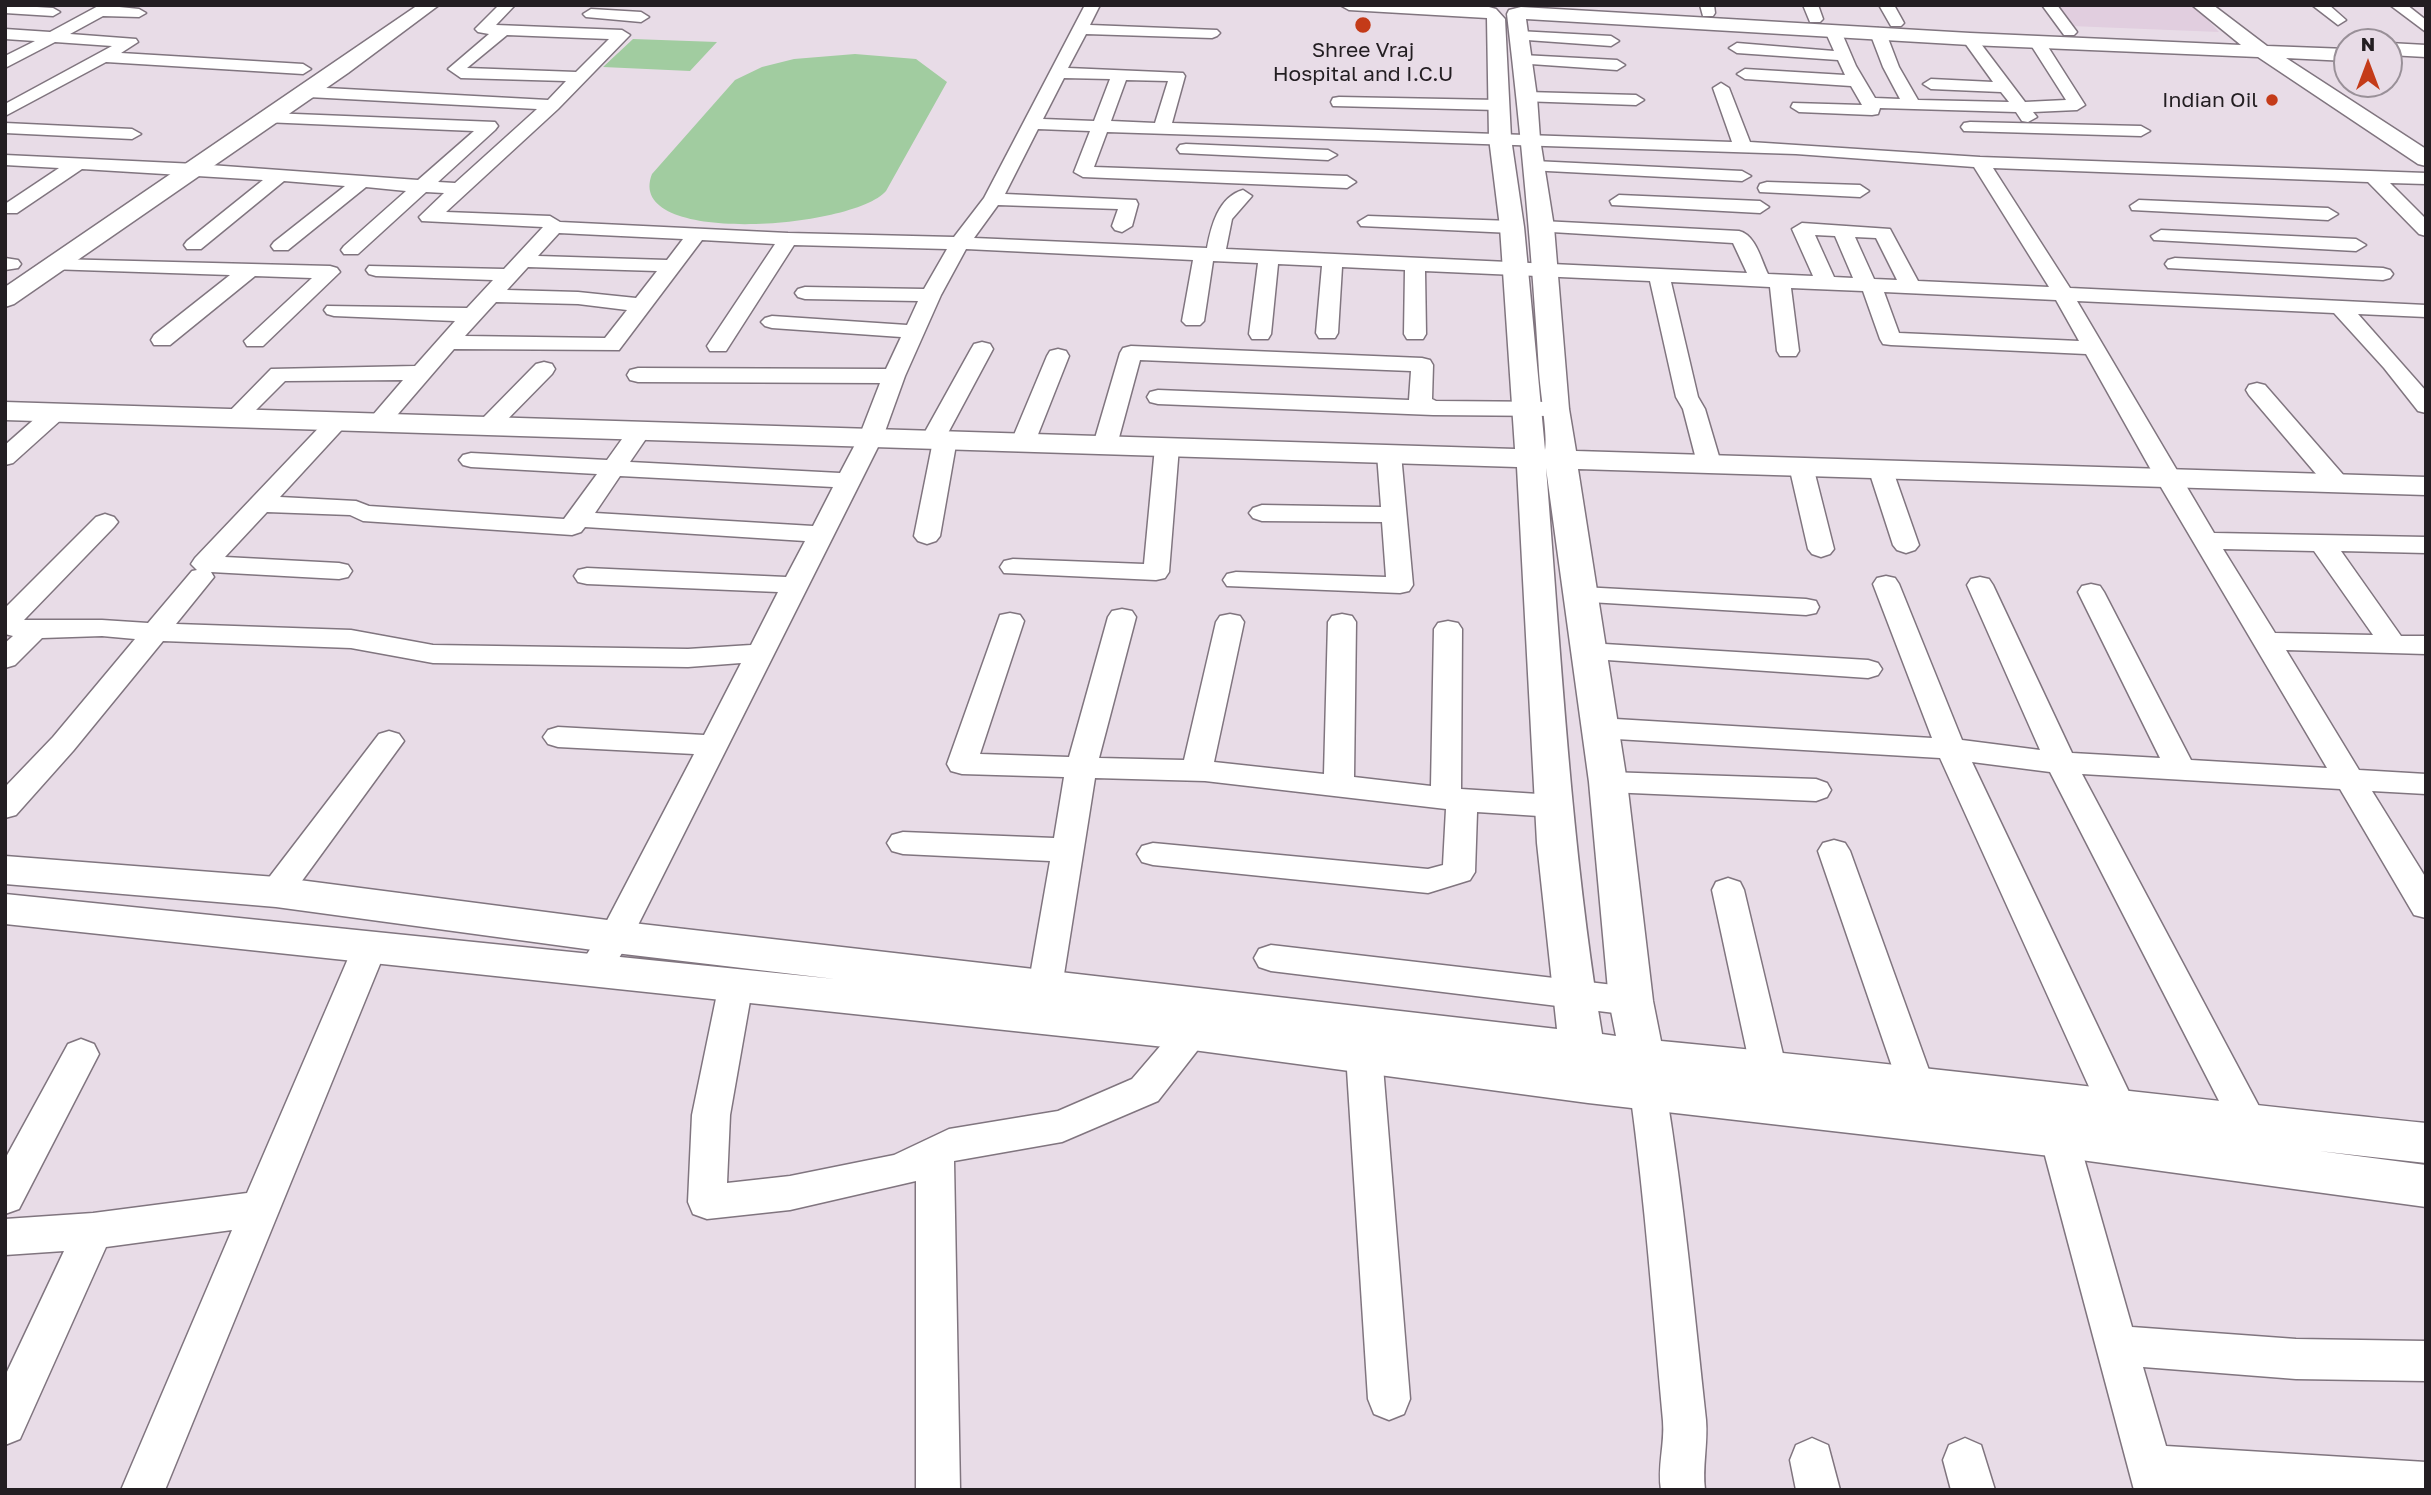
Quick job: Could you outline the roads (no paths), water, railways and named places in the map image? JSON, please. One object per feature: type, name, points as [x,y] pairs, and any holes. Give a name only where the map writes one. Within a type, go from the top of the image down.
[{"type":"street","points":[[270,92],[399,5]]},
{"type":"street","points":[[5,299],[308,92],[430,5]]},
{"type":"street","points":[[604,954],[871,437],[894,376],[932,295],[960,243],[993,199],[1093,5]]},
{"type":"street","points":[[1349,5],[1511,18],[2038,42],[2333,46]]},
{"type":"street","points":[[1886,5],[1896,23]]},
{"type":"street","points":[[2049,5],[2069,32]]},
{"type":"street","points":[[2201,5],[2426,146]]},
{"type":"street","points":[[2222,5],[2267,46],[2426,159]]},
{"type":"street","points":[[2319,5],[2339,20]]},
{"type":"street","points":[[2397,5],[2426,27]]},
{"type":"street","points":[[5,63],[55,38],[105,8],[139,13]]},
{"type":"street","points":[[5,9],[53,12]]},
{"type":"street","points":[[379,423],[448,342],[548,233],[550,222],[429,217],[552,106],[622,35],[483,29],[509,9]]},
{"type":"street","points":[[572,13],[645,9]]},
{"type":"street","points":[[1511,18],[1708,9],[1813,12],[1896,23],[2069,32],[2333,53]]},
{"type":"street","points":[[1511,18],[1611,41]]},
{"type":"street","points":[[1511,18],[1617,65]]},
{"type":"street","points":[[1511,18],[1512,101],[1521,148],[1540,409],[1547,459],[1582,595],[1608,782],[1632,1001],[1661,1178],[1685,1429],[1681,1477],[1683,1490]]},
{"type":"street","points":[[1511,18],[1512,101]]},
{"type":"street","points":[[1081,29],[1212,33]]},
{"type":"street","points":[[503,30],[456,69],[461,73],[582,77]]},
{"type":"street","points":[[1799,107],[1872,110],[1833,31]]},
{"type":"street","points":[[1878,33],[1891,67],[1912,105]]},
{"type":"street","points":[[5,34],[130,42],[5,111]]},
{"type":"street","points":[[1970,39],[2064,165]]},
{"type":"street","points":[[1870,103],[1995,108],[2077,105],[2038,42]]},
{"type":"street","points":[[1737,48],[1843,56]]},
{"type":"street","points":[[480,49],[507,51]]},
{"type":"street","points":[[2403,50],[2426,51]]},
{"type":"street","points":[[576,54],[604,56]]},
{"type":"street","points":[[105,57],[303,69]]},
{"type":"street","points":[[2403,58],[2426,59]]},
{"type":"street","points":[[1967,66],[1991,67]]},
{"type":"street","points":[[1058,73],[1177,76],[1163,129]]},
{"type":"street","points":[[1745,74],[1857,81]]},
{"type":"street","points":[[1120,75],[1083,172],[1347,182]]},
{"type":"street","points":[[1931,84],[2006,87]]},
{"type":"street","points":[[1720,88],[1743,147]]},
{"type":"street","points":[[308,92],[552,106]]},
{"type":"street","points":[[1339,102],[1451,104],[1636,100]]},
{"type":"street","points":[[1409,103],[1409,134]]},
{"type":"street","points":[[1449,136],[1451,104]]},
{"type":"street","points":[[1825,108],[1845,152]]},
{"type":"street","points":[[270,118],[489,126],[351,250]]},
{"type":"street","points":[[1032,124],[1449,136],[1648,172],[1742,176]]},
{"type":"street","points":[[1955,126],[2141,131]]},
{"type":"street","points":[[5,128],[132,134]]},
{"type":"street","points":[[1264,179],[1267,131]]},
{"type":"street","points":[[123,189],[191,144]]},
{"type":"street","points":[[1521,148],[1743,147],[1980,162],[2426,179]]},
{"type":"street","points":[[1521,148],[1527,227]]},
{"type":"street","points":[[1186,149],[1328,155]]},
{"type":"street","points":[[1796,149],[1819,208]]},
{"type":"street","points":[[5,160],[196,169],[458,189]]},
{"type":"street","points":[[1980,162],[2063,294],[2167,478],[2422,896]]},
{"type":"street","points":[[10,209],[79,163]]},
{"type":"street","points":[[1648,172],[1657,203]]},
{"type":"street","points":[[2292,174],[2384,274],[2423,311]]},
{"type":"street","points":[[194,245],[280,175]]},
{"type":"street","points":[[2373,177],[2426,230]]},
{"type":"street","points":[[281,246],[361,182]]},
{"type":"street","points":[[1767,188],[1860,191]]},
{"type":"street","points":[[1193,321],[1209,254],[1223,218],[1243,196]]},
{"type":"street","points":[[993,199],[1129,204],[1122,226]]},
{"type":"street","points":[[1619,201],[1760,207]]},
{"type":"street","points":[[2139,206],[2328,214]]},
{"type":"street","points":[[1368,222],[1739,237],[1770,281],[1788,351]]},
{"type":"street","points":[[1826,283],[1802,229],[1883,233],[1911,287]]},
{"type":"street","points":[[1842,231],[1891,340],[2094,348]]},
{"type":"street","points":[[430,236],[548,233],[697,234],[960,243],[2423,311]]},
{"type":"street","points":[[448,342],[611,345],[697,234]]},
{"type":"street","points":[[2161,236],[2356,244]]},
{"type":"street","points":[[718,346],[789,239]]},
{"type":"street","points":[[7,266],[33,249]]},
{"type":"street","points":[[1260,334],[1269,257]]},
{"type":"street","points":[[1327,333],[1333,260]]},
{"type":"street","points":[[1415,264],[1415,334]]},
{"type":"street","points":[[2175,264],[2384,274]]},
{"type":"street","points":[[56,265],[330,272],[255,341]]},
{"type":"street","points":[[376,270],[673,266]]},
{"type":"street","points":[[162,340],[250,270]]},
{"type":"street","points":[[1659,275],[1687,397],[1694,409],[1709,463]]},
{"type":"street","points":[[805,293],[932,295]]},
{"type":"street","points":[[490,296],[578,298],[641,305]]},
{"type":"street","points":[[2340,307],[2417,384],[2426,406]]},
{"type":"street","points":[[334,310],[473,314]]},
{"type":"street","points":[[772,322],[914,332]]},
{"type":"street","points":[[927,536],[939,439],[982,349]]},
{"type":"street","points":[[1105,445],[1131,354],[1422,365],[1420,403],[1433,408]]},
{"type":"street","points":[[1023,442],[1058,356]]},
{"type":"street","points":[[488,426],[544,369]]},
{"type":"street","points":[[234,419],[279,374],[421,373]]},
{"type":"street","points":[[638,375],[894,376]]},
{"type":"street","points":[[2257,390],[2337,483]]},
{"type":"street","points":[[1158,397],[1433,408],[1540,409]]},
{"type":"street","points":[[5,411],[2426,486]]},
{"type":"street","points":[[5,458],[55,413]]},
{"type":"street","points":[[337,422],[204,564],[339,571]]},
{"type":"street","points":[[260,503],[356,508],[363,513],[572,527],[640,430]]},
{"type":"street","points":[[1013,567],[1156,572],[1167,447]]},
{"type":"street","points":[[1236,580],[1400,585],[1389,453]]},
{"type":"street","points":[[1547,459],[1554,806],[1574,994],[1585,1067]]},
{"type":"street","points":[[471,460],[612,470],[849,481]]},
{"type":"street","points":[[1801,466],[1821,549]]},
{"type":"street","points":[[1880,468],[1906,545]]},
{"type":"street","points":[[1262,513],[1394,515]]},
{"type":"street","points":[[578,519],[822,534]]},
{"type":"street","points":[[5,625],[105,522]]},
{"type":"street","points":[[2205,541],[2415,544],[2426,569]]},
{"type":"street","points":[[2320,542],[2393,644]]},
{"type":"street","points":[[587,576],[795,585]]},
{"type":"street","points":[[5,807],[63,744],[201,577]]},
{"type":"street","points":[[1886,584],[1951,748],[2112,1127]]},
{"type":"street","points":[[1980,585],[2061,762],[2250,1125]]},
{"type":"street","points":[[2091,592],[2180,769]]},
{"type":"street","points":[[1582,595],[1806,607]]},
{"type":"street","points":[[1045,987],[1081,768],[1122,617]]},
{"type":"street","points":[[1010,621],[962,764],[1197,771],[1454,799],[1554,806]]},
{"type":"street","points":[[1197,771],[1230,622]]},
{"type":"street","points":[[1339,785],[1342,622]]},
{"type":"street","points":[[5,625],[35,630],[103,628],[351,639],[433,654],[688,658],[760,653]]},
{"type":"street","points":[[1153,855],[1428,881],[1459,872],[1448,628]]},
{"type":"street","points":[[5,659],[35,630]]},
{"type":"street","points":[[2266,641],[2426,645]]},
{"type":"street","points":[[1588,652],[1868,669]]},
{"type":"street","points":[[1600,729],[1951,748],[2061,762],[2426,783]]},
{"type":"street","points":[[558,737],[713,745]]},
{"type":"street","points":[[276,892],[389,741]]},
{"type":"street","points":[[1608,782],[1816,790]]},
{"type":"street","points":[[903,843],[1069,849]]},
{"type":"street","points":[[1834,850],[1916,1084]]},
{"type":"street","points":[[5,870],[276,892],[604,954],[736,984],[1364,1054],[1585,1067]]},
{"type":"street","points":[[1728,890],[1769,1071]]},
{"type":"street","points":[[5,909],[370,947],[604,954],[1045,987],[2059,1137],[2112,1127],[2250,1125],[2426,1143]]},
{"type":"street","points":[[143,1490],[370,947]]},
{"type":"street","points":[[1271,958],[1632,1001]]},
{"type":"street","points":[[736,984],[711,1115],[707,1202],[790,1192],[901,1170],[949,1145],[1062,1126],[1145,1090],[1193,1033]]},
{"type":"street","points":[[5,1197],[81,1054]]},
{"type":"street","points":[[1364,1054],[1389,1399]]},
{"type":"street","points":[[1645,1074],[1769,1071],[1916,1084],[2112,1127],[2426,1186]]},
{"type":"street","points":[[2059,1137],[2152,1478],[2426,1484]]},
{"type":"street","points":[[935,1152],[938,1490]]},
{"type":"street","points":[[5,1237],[93,1231],[260,1209]]},
{"type":"street","points":[[5,1424],[93,1231]]},
{"type":"street","points":[[2116,1345],[2297,1359],[2426,1361]]},
{"type":"place","name":"Shree Vraj Hospital and I.C.U","points":[[1363,25]]},
{"type":"place","name":"Indian Oil","points":[[2272,100]]}]
